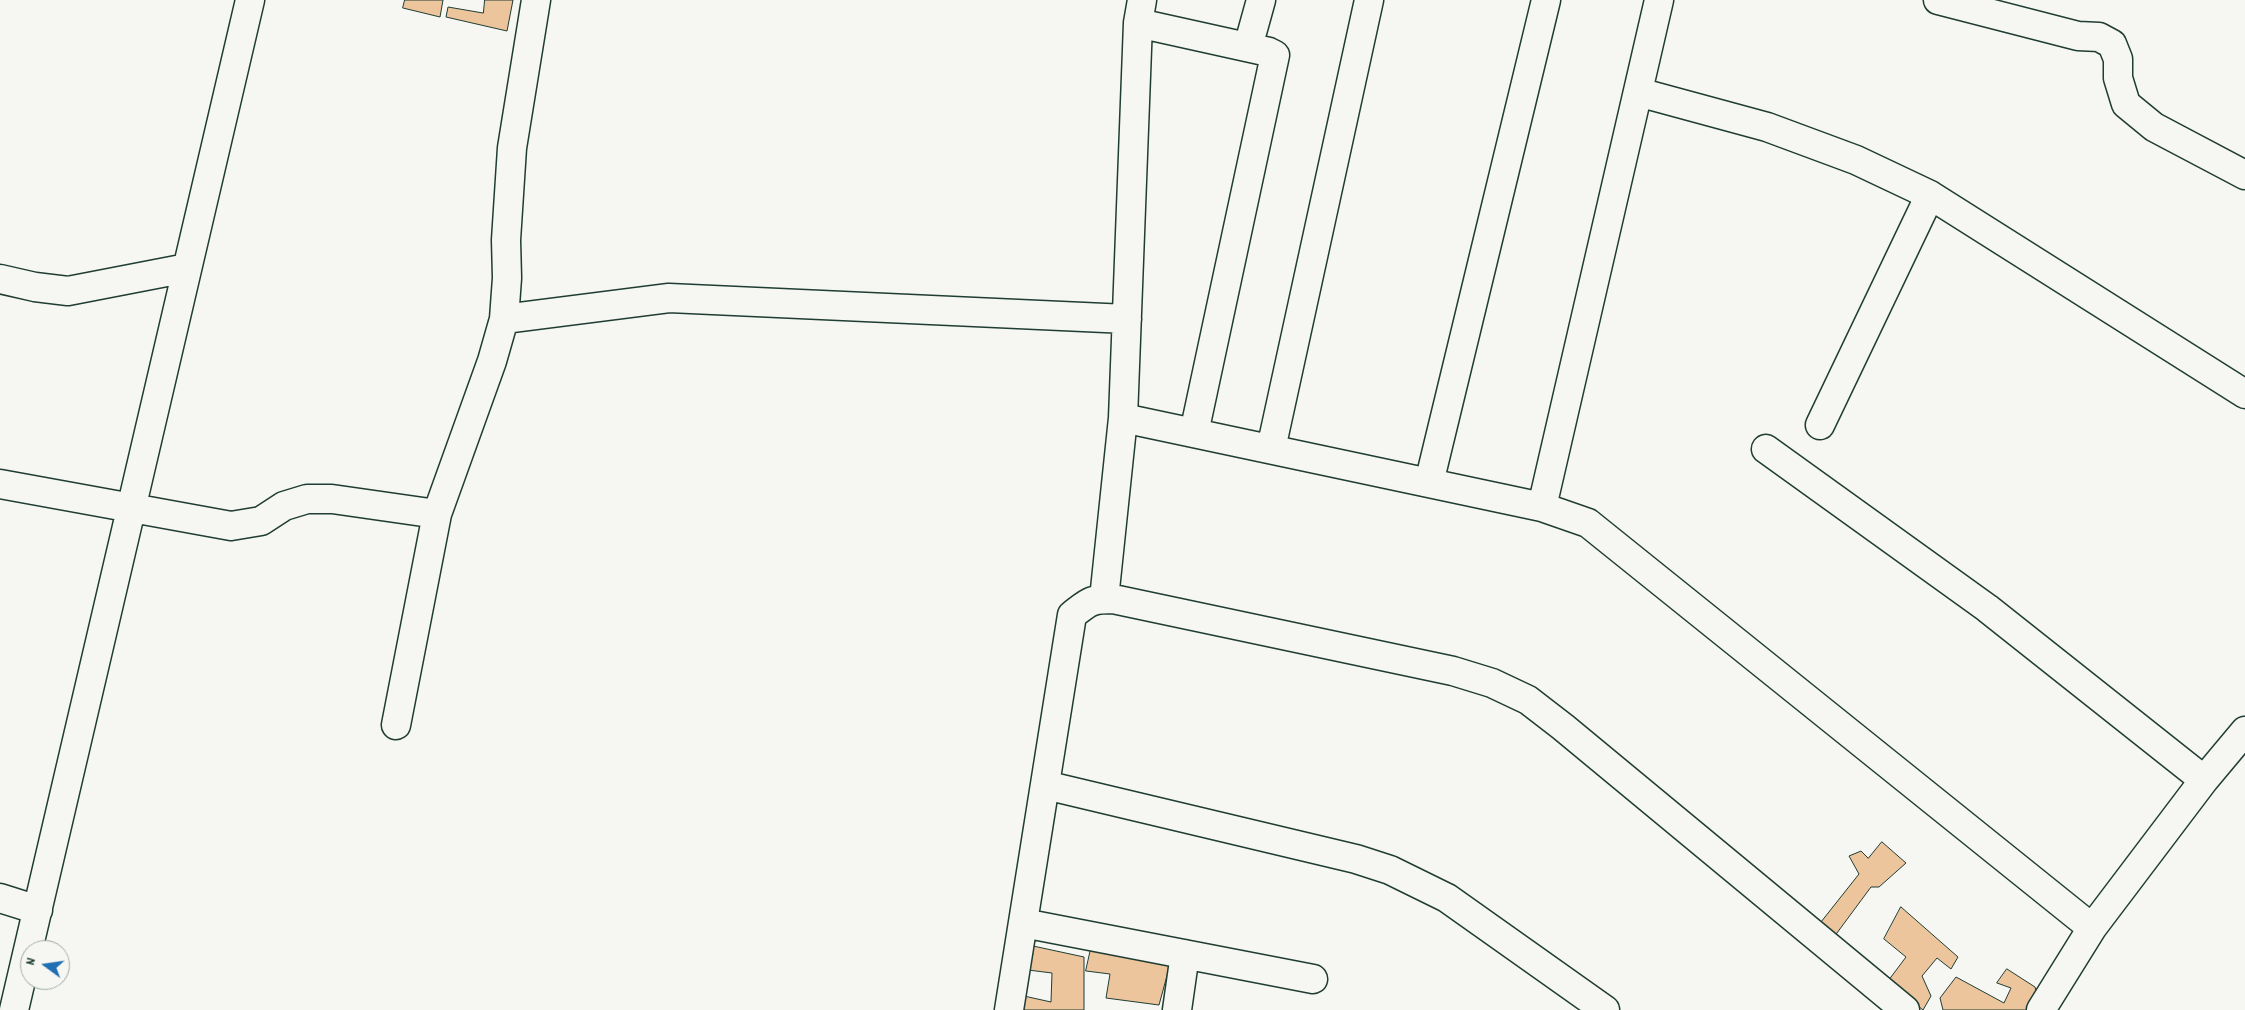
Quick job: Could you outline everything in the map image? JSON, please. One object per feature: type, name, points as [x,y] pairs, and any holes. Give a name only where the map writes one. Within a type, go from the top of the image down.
[{"type":"street","points":[[14,1010],[250,0]]},
{"type":"street","points":[[396,725],[437,514],[492,361],[504,319],[507,278],[506,240],[512,148],[536,0]]},
{"type":"street","points":[[1248,47],[1260,0]]},
{"type":"street","points":[[1271,449],[1369,0]]},
{"type":"street","points":[[1429,483],[1546,0]]},
{"type":"street","points":[[1542,507],[1659,0]]},
{"type":"street","points":[[1938,0],[2078,36],[2099,37],[2112,44],[2118,59],[2118,78],[2126,104],[2154,127],[2245,175]]},
{"type":"street","points":[[1104,599],[1123,418],[1140,12],[1275,55],[1194,433]]},
{"type":"street","points":[[1638,92],[1768,127],[1856,160],[1930,195],[2245,394]]},
{"type":"street","points":[[1820,425],[1930,195]]},
{"type":"street","points":[[0,278],[35,287],[68,291],[187,268]]},
{"type":"street","points":[[504,319],[669,298],[1127,319]]},
{"type":"street","points":[[1123,418],[1542,507],[1588,523],[2092,928]]},
{"type":"street","points":[[1766,449],[1987,608],[2204,780]]},
{"type":"street","points":[[0,484],[231,526],[261,521],[284,506],[307,499],[332,499],[437,514]]},
{"type":"street","points":[[1009,1010],[1072,615],[1092,600],[1104,599],[1123,601],[1453,671],[1492,683],[1528,700],[1905,1010]]},
{"type":"street","points":[[2041,1010],[2092,928],[2204,780],[2245,731]]},
{"type":"street","points":[[1045,784],[1356,859],[1390,870],[1447,898],[1605,1010]]},
{"type":"street","points":[[0,898],[38,910]]},
{"type":"street","points":[[1023,923],[1313,979]]},
{"type":"street","points":[[1177,1010],[1185,954]]},
{"type":"building","points":[[405,0],[443,0],[440,17],[403,8]]},
{"type":"building","points":[[485,0],[513,0],[507,31],[446,17],[448,7],[483,13]]},
{"type":"building","points":[[1882,842],[1906,863],[1879,887],[1871,887],[1831,941],[1817,927],[1859,874],[1849,856],[1861,851],[1868,858]]},
{"type":"building","points":[[1901,907],[1958,957],[1951,969],[1937,958],[1922,976],[1931,996],[1923,1010],[1888,981],[1906,957],[1884,939]]},
{"type":"building","points":[[1092,944],[1171,961],[1159,1005],[1106,998],[1110,974],[1086,971]]},
{"type":"building","points":[[1033,946],[1084,957],[1084,1010],[1022,1010],[1024,996],[1051,1002],[1052,973],[1028,970]]},
{"type":"building","points":[[2007,969],[2035,987],[2037,994],[2028,1010],[1943,1010],[1940,998],[1956,977],[2004,1003],[2011,988],[1997,983]]}]
